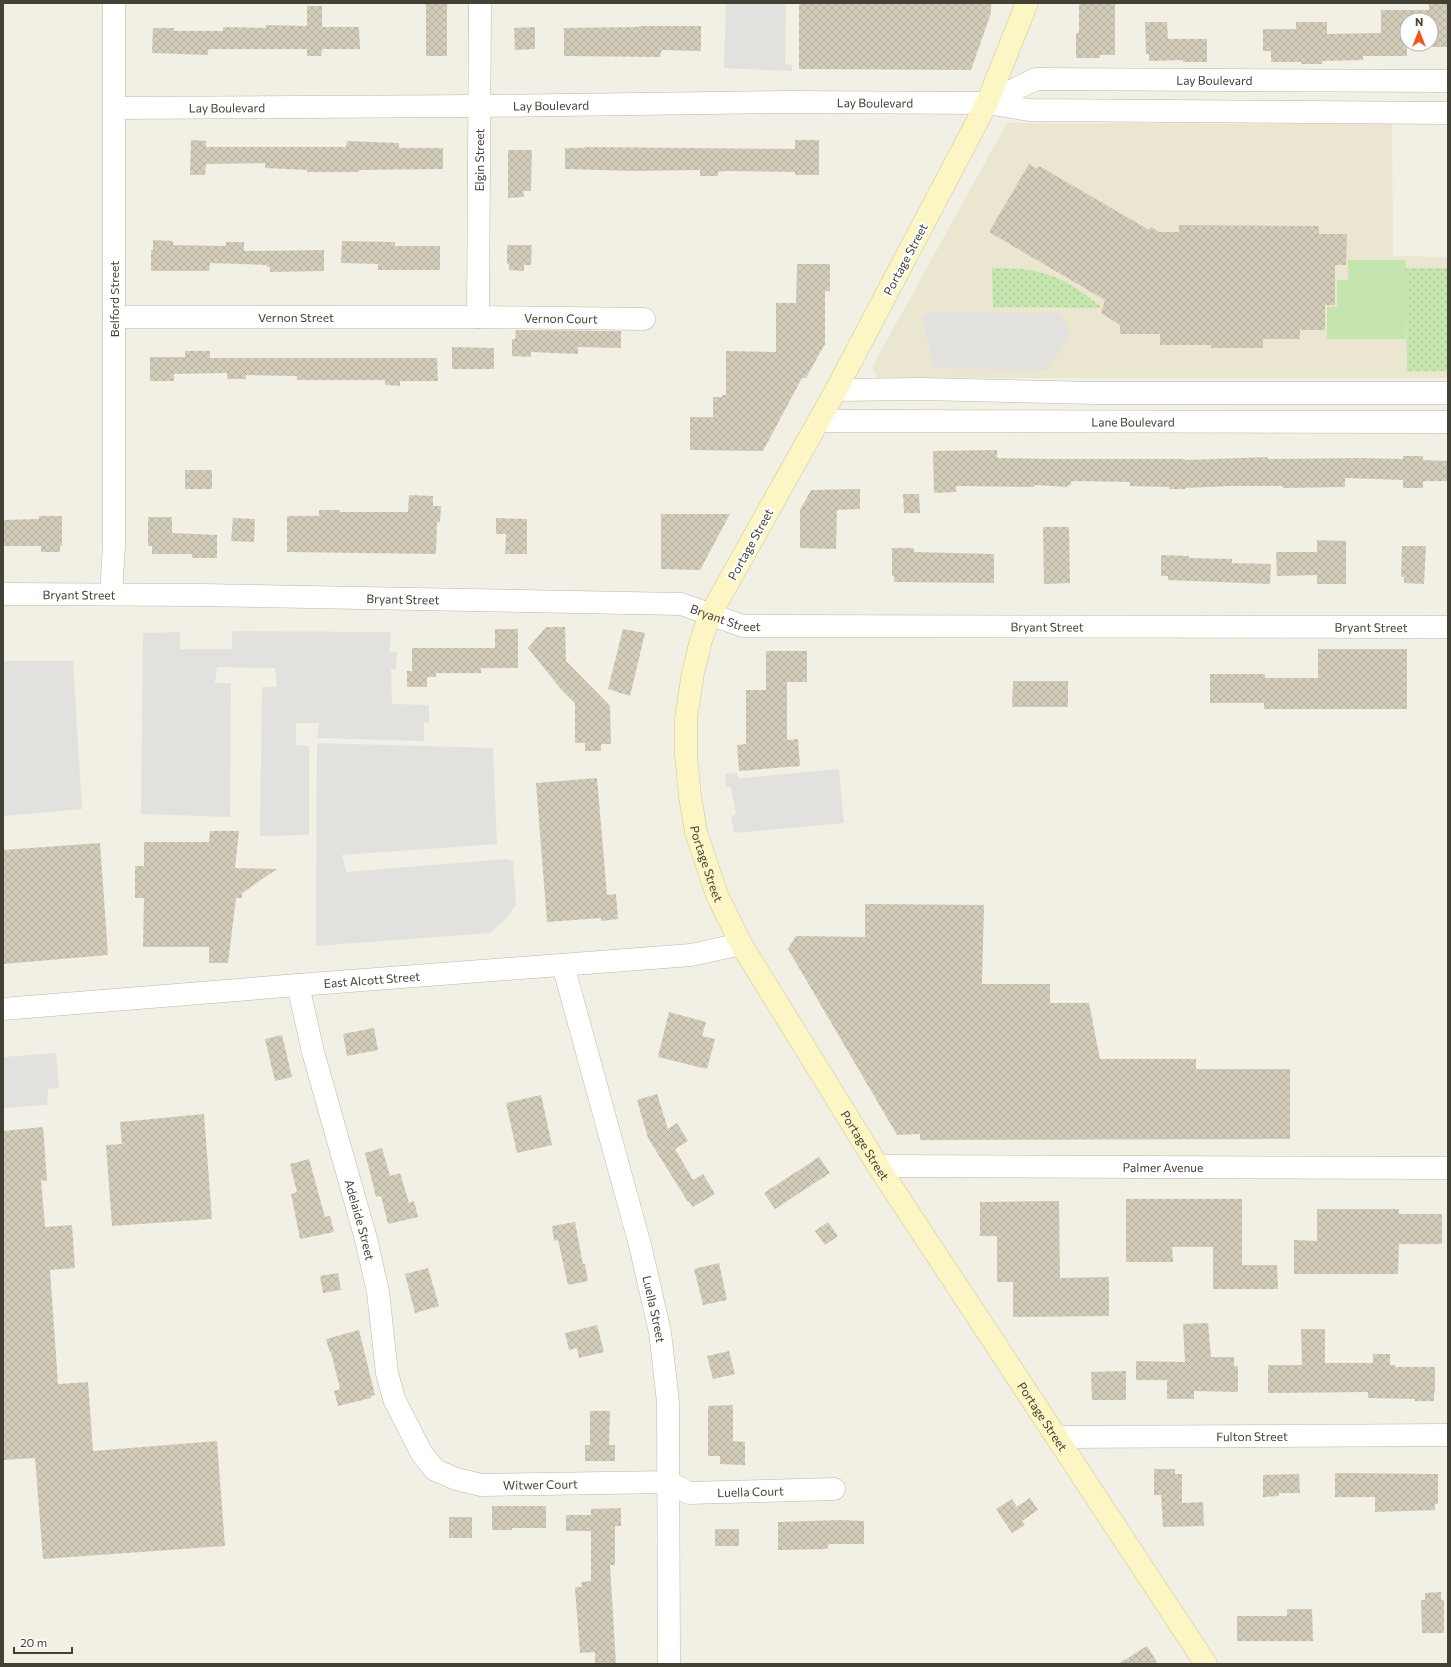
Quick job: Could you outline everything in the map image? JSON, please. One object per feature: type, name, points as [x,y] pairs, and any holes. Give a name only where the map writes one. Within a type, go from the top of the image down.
[{"type":"main road","name":"Portage Street","points":[[1027,3],[987,103],[836,390],[710,615],[701,640],[686,718],[686,755],[690,796],[696,832],[717,895],[741,944],[878,1166],[1206,1664]]},
{"type":"street","name":"Belford Street","points":[[111,594],[114,545],[114,3]]},
{"type":"street","name":"Elgin Street","points":[[478,317],[480,3]]},
{"type":"street","name":"Lay Boulevard","points":[[987,103],[1036,78],[1448,81]]},
{"type":"street","points":[[1316,81],[1316,113]]},
{"type":"street","name":"Lay Boulevard","points":[[115,108],[480,106],[780,102],[987,103],[1029,110],[1448,113]]},
{"type":"street","name":"Vernon Street","points":[[114,317],[478,317]]},
{"type":"street","name":"Vernon Court","points":[[478,317],[644,319]]},
{"type":"street","points":[[836,390],[922,389],[1096,393],[1448,393]]},
{"type":"street","points":[[1266,393],[1266,422]]},
{"type":"street","name":"Lane Boulevard","points":[[818,421],[1448,422]]},
{"type":"street","name":"Bryant Street","points":[[3,594],[111,594],[681,604],[743,626],[1448,627]]},
{"type":"street","name":"East Alcott Street","points":[[3,1009],[691,955],[741,944]]},
{"type":"street","name":"Luella Street","points":[[563,965],[640,1245],[660,1332],[668,1402],[669,1664]]},
{"type":"street","name":"Adelaide Street","points":[[298,985],[312,1052],[366,1239],[378,1292],[388,1373],[394,1399],[422,1454]]},
{"type":"street","name":"Palmer Avenue","points":[[878,1166],[1448,1168]]},
{"type":"street","name":"Fulton Street","points":[[1057,1438],[1448,1436]]},
{"type":"street","name":"Witwer Court","points":[[422,1454],[435,1470],[456,1479],[481,1484],[669,1482]]},
{"type":"street","name":"Luella Court","points":[[669,1482],[689,1493],[834,1489]]},
{"type":"shaded area","points":[[726,3],[786,3],[785,64],[792,65],[792,71],[724,68]]},
{"type":"shaded area","points":[[1007,123],[1392,124],[1393,256],[1448,257],[1448,378],[878,378],[872,367]]},
{"type":"shaded area","points":[[926,313],[1059,313],[1070,332],[1048,370],[934,368],[922,318]]},
{"type":"shaded area","points":[[232,631],[391,632],[389,651],[397,653],[396,669],[391,669],[392,704],[429,705],[429,723],[424,723],[424,741],[317,738],[319,723],[296,723],[296,745],[309,746],[309,835],[260,836],[262,687],[277,687],[275,668],[217,667],[215,683],[231,683],[230,817],[141,814],[143,633],[180,632],[180,649],[232,649]]},
{"type":"shaded area","points":[[3,661],[73,661],[82,809],[3,816]]},
{"type":"shaded area","points":[[317,743],[493,748],[497,844],[342,855],[346,872],[507,859],[513,861],[516,905],[506,919],[490,933],[316,946]]},
{"type":"shaded area","points":[[839,769],[844,823],[734,833],[731,817],[736,814],[731,787],[726,787],[725,774],[737,773],[738,778],[743,778]]},
{"type":"shaded area","points":[[56,1053],[59,1088],[48,1089],[47,1105],[3,1108],[3,1057]]},
{"type":"green space","points":[[1348,260],[1406,260],[1406,339],[1327,339],[1327,307],[1337,307],[1337,280],[1348,280]]},
{"type":"green space","points":[[992,268],[1024,269],[1052,276],[1064,281],[1089,297],[1102,308],[993,307]]},
{"type":"green space","points":[[1406,268],[1448,268],[1448,371],[1407,371]]},
{"type":"building","points":[[426,3],[447,3],[447,56],[426,56]]},
{"type":"building","points":[[799,3],[991,3],[991,13],[971,70],[799,69]]},
{"type":"building","points":[[1079,3],[1115,3],[1115,55],[1100,55],[1100,58],[1076,58],[1076,33],[1079,33]]},
{"type":"building","points":[[1429,3],[1448,3],[1448,47],[1439,47],[1439,12],[1399,12],[1399,52],[1407,52],[1407,56],[1363,56],[1363,60],[1322,61],[1322,64],[1301,64],[1301,62],[1271,62],[1271,51],[1263,51],[1263,29],[1296,29],[1296,22],[1327,22],[1327,34],[1381,33],[1381,10],[1429,10]]},
{"type":"building","points":[[307,6],[322,6],[322,27],[359,27],[360,49],[322,49],[321,56],[307,56],[307,49],[210,49],[208,50],[208,55],[152,53],[153,28],[174,28],[174,31],[223,31],[223,27],[266,28],[266,25],[307,26]]},
{"type":"building","points":[[1145,22],[1167,22],[1168,39],[1207,39],[1207,62],[1183,62],[1183,60],[1149,61],[1149,54],[1146,54]]},
{"type":"building","points":[[701,26],[701,51],[663,50],[661,51],[660,57],[564,56],[564,28]]},
{"type":"building","points":[[535,27],[535,49],[515,50],[514,28]]},
{"type":"building","points":[[191,140],[206,141],[206,147],[346,147],[347,141],[399,143],[399,148],[443,148],[443,169],[307,172],[307,170],[265,168],[265,163],[206,164],[205,175],[190,175]]},
{"type":"building","points":[[795,140],[819,140],[819,175],[795,175],[795,172],[726,171],[718,172],[718,176],[700,176],[700,170],[635,171],[565,169],[565,148],[795,149]]},
{"type":"building","points":[[508,150],[532,150],[531,191],[523,191],[524,197],[508,198]]},
{"type":"building","points":[[1029,164],[1037,169],[1039,166],[1149,230],[1151,227],[1159,232],[1179,232],[1179,225],[1319,226],[1319,234],[1347,234],[1346,265],[1335,265],[1335,305],[1325,305],[1325,330],[1300,330],[1300,339],[1263,339],[1263,348],[1211,348],[1211,345],[1160,345],[1160,334],[1120,334],[1120,325],[1101,313],[1105,300],[989,232]]},
{"type":"building","points":[[153,240],[173,241],[173,245],[226,246],[226,242],[244,242],[244,251],[324,250],[324,271],[270,272],[270,267],[267,267],[267,265],[210,263],[209,271],[151,271],[151,250],[153,250]]},
{"type":"building","points":[[342,241],[395,242],[395,246],[440,246],[440,270],[378,270],[378,264],[341,263]]},
{"type":"building","points":[[507,245],[532,245],[531,265],[524,265],[524,271],[509,270],[509,264],[507,264]]},
{"type":"building","points":[[797,264],[830,264],[830,291],[825,291],[825,344],[806,378],[802,378],[763,451],[690,450],[690,417],[713,417],[713,397],[722,397],[722,395],[726,395],[726,351],[776,352],[776,303],[796,303]]},
{"type":"building","points":[[516,330],[621,331],[621,348],[578,347],[578,354],[531,352],[531,357],[512,356],[512,339],[515,339]]},
{"type":"building","points":[[452,347],[494,348],[494,369],[452,369]]},
{"type":"building","points":[[185,351],[210,351],[210,358],[437,358],[438,381],[400,381],[400,386],[385,385],[385,380],[297,380],[297,376],[246,375],[246,379],[227,379],[227,373],[174,374],[174,381],[150,381],[150,357],[185,357]]},
{"type":"building","points":[[997,450],[997,458],[1050,459],[1185,460],[1268,457],[1268,459],[1403,459],[1403,456],[1423,456],[1423,460],[1448,461],[1448,481],[1423,481],[1423,488],[1403,488],[1403,480],[1345,478],[1345,487],[1283,488],[1283,486],[1231,486],[1169,489],[1169,487],[1130,486],[1130,482],[1071,481],[1071,485],[1068,485],[1068,487],[1034,485],[1034,487],[956,486],[956,492],[934,493],[933,451]]},
{"type":"building","points":[[185,470],[212,470],[212,489],[185,489]]},
{"type":"building","points":[[860,489],[860,509],[837,510],[836,549],[800,548],[800,510],[811,490]]},
{"type":"building","points":[[903,494],[919,494],[920,513],[904,513]]},
{"type":"building","points":[[409,495],[433,496],[433,506],[441,506],[440,522],[437,522],[436,554],[287,552],[287,516],[319,516],[319,510],[340,510],[340,512],[408,512]]},
{"type":"building","points":[[661,514],[730,514],[700,570],[661,569]]},
{"type":"building","points":[[39,516],[62,516],[62,546],[60,546],[60,552],[41,552],[41,546],[3,546],[3,520],[39,519]]},
{"type":"building","points":[[148,517],[172,517],[172,533],[217,535],[217,558],[192,558],[192,554],[152,554],[152,546],[148,546]]},
{"type":"building","points":[[233,518],[255,519],[254,542],[231,541]]},
{"type":"building","points":[[496,518],[527,519],[527,554],[505,554],[506,534],[496,534]]},
{"type":"building","points":[[1043,527],[1069,527],[1070,583],[1044,584]]},
{"type":"building","points":[[1317,540],[1346,541],[1346,584],[1317,584],[1317,575],[1277,576],[1276,552],[1317,552]]},
{"type":"building","points":[[1402,546],[1426,546],[1424,584],[1404,583],[1404,577],[1401,577]]},
{"type":"building","points":[[892,548],[914,548],[914,552],[994,554],[994,583],[894,582],[894,576],[892,576]]},
{"type":"building","points":[[1161,555],[1189,556],[1189,558],[1232,559],[1232,563],[1271,564],[1270,584],[1168,580],[1168,576],[1161,576]]},
{"type":"building","points":[[546,627],[565,627],[566,661],[610,706],[611,744],[601,744],[601,751],[585,751],[585,743],[575,743],[575,703],[560,688],[528,648]]},
{"type":"building","points":[[495,629],[518,629],[518,668],[481,668],[481,673],[436,673],[436,677],[427,677],[427,687],[407,687],[407,671],[412,671],[412,648],[495,648]]},
{"type":"building","points":[[623,629],[645,633],[630,696],[608,689]]},
{"type":"building","points":[[1318,649],[1407,649],[1407,709],[1264,709],[1264,703],[1210,703],[1210,674],[1265,674],[1265,678],[1318,678]]},
{"type":"building","points":[[766,651],[807,651],[807,682],[787,682],[787,740],[798,739],[800,766],[739,771],[737,745],[746,744],[746,690],[766,690]]},
{"type":"building","points":[[1013,681],[1068,681],[1068,707],[1012,707]]},
{"type":"building","points":[[597,778],[607,895],[616,894],[618,919],[601,921],[601,918],[547,922],[536,783]]},
{"type":"building","points":[[210,831],[239,831],[235,868],[277,869],[242,893],[242,898],[236,898],[228,963],[209,963],[209,947],[143,947],[144,898],[135,898],[135,866],[144,866],[144,842],[209,842]]},
{"type":"building","points":[[100,843],[108,955],[3,964],[3,850]]},
{"type":"building","points":[[865,904],[984,905],[982,984],[1050,984],[1050,1003],[1089,1003],[1100,1059],[1196,1059],[1196,1069],[1290,1069],[1290,1139],[920,1140],[920,1134],[897,1135],[788,949],[796,936],[865,937]]},
{"type":"building","points":[[669,1012],[706,1022],[702,1036],[715,1039],[707,1069],[658,1057]]},
{"type":"building","points":[[374,1028],[378,1050],[347,1056],[343,1034]]},
{"type":"building","points":[[282,1035],[292,1077],[275,1081],[265,1039]]},
{"type":"building","points":[[657,1094],[668,1129],[677,1123],[688,1141],[675,1149],[693,1180],[703,1174],[715,1194],[693,1207],[689,1201],[688,1202],[648,1138],[637,1100]]},
{"type":"building","points":[[541,1095],[552,1145],[517,1153],[506,1103]]},
{"type":"building","points":[[204,1114],[212,1219],[112,1226],[106,1145],[122,1144],[120,1122]]},
{"type":"building","points":[[43,1127],[47,1181],[41,1180],[45,1227],[72,1225],[75,1268],[50,1270],[58,1384],[88,1382],[93,1451],[217,1441],[225,1546],[43,1559],[35,1458],[3,1460],[3,1131]]},
{"type":"building","points":[[382,1148],[390,1176],[400,1173],[409,1203],[414,1201],[418,1217],[388,1224],[381,1196],[376,1197],[365,1153]]},
{"type":"building","points":[[819,1157],[830,1173],[775,1209],[764,1193]]},
{"type":"building","points":[[309,1159],[325,1217],[330,1216],[334,1232],[300,1239],[291,1194],[297,1192],[290,1164]]},
{"type":"building","points":[[1126,1199],[1242,1199],[1242,1265],[1277,1265],[1278,1289],[1213,1289],[1213,1247],[1172,1247],[1173,1262],[1126,1262]]},
{"type":"building","points":[[1059,1201],[1060,1278],[1109,1277],[1109,1316],[1013,1317],[1013,1282],[997,1282],[997,1236],[980,1236],[980,1202]]},
{"type":"building","points":[[1317,1209],[1399,1209],[1399,1214],[1442,1214],[1442,1244],[1399,1244],[1398,1274],[1294,1274],[1294,1240],[1317,1241]]},
{"type":"building","points":[[575,1222],[583,1264],[585,1264],[588,1281],[568,1285],[558,1240],[554,1241],[552,1226]]},
{"type":"building","points":[[828,1222],[838,1236],[825,1245],[815,1231]]},
{"type":"building","points":[[719,1263],[727,1300],[703,1305],[694,1269]]},
{"type":"building","points":[[428,1268],[439,1306],[415,1313],[405,1274]]},
{"type":"building","points":[[338,1273],[341,1290],[323,1293],[320,1276]]},
{"type":"building","points":[[1208,1323],[1211,1357],[1234,1357],[1234,1366],[1238,1366],[1238,1392],[1194,1391],[1194,1399],[1167,1399],[1167,1380],[1136,1380],[1136,1361],[1185,1362],[1183,1324]]},
{"type":"building","points":[[597,1325],[604,1352],[579,1358],[577,1348],[569,1350],[565,1333]]},
{"type":"building","points":[[1301,1329],[1325,1329],[1325,1363],[1373,1363],[1373,1354],[1390,1354],[1390,1365],[1395,1365],[1395,1367],[1435,1367],[1434,1401],[1368,1398],[1368,1392],[1268,1393],[1268,1365],[1302,1365]]},
{"type":"building","points":[[359,1330],[375,1395],[370,1396],[371,1398],[338,1406],[334,1391],[340,1389],[331,1352],[330,1353],[326,1339]]},
{"type":"building","points":[[729,1351],[735,1374],[713,1379],[707,1356]]},
{"type":"building","points":[[1126,1371],[1126,1400],[1092,1400],[1091,1372]]},
{"type":"building","points":[[733,1405],[733,1441],[745,1442],[745,1465],[720,1464],[720,1456],[708,1456],[708,1406]]},
{"type":"building","points":[[590,1411],[610,1411],[609,1445],[615,1445],[615,1461],[585,1461],[585,1445],[590,1445]]},
{"type":"building","points":[[1154,1469],[1175,1469],[1175,1474],[1182,1474],[1182,1503],[1203,1502],[1204,1526],[1163,1527],[1161,1495],[1154,1495]]},
{"type":"building","points":[[1335,1473],[1438,1474],[1438,1504],[1435,1504],[1435,1510],[1375,1512],[1375,1497],[1335,1497]]},
{"type":"building","points":[[1299,1474],[1300,1493],[1279,1493],[1279,1496],[1263,1497],[1263,1475]]},
{"type":"building","points":[[1030,1498],[1038,1510],[1022,1521],[1025,1525],[1012,1533],[996,1509],[1012,1499],[1017,1507]]},
{"type":"building","points":[[492,1506],[546,1506],[546,1528],[512,1528],[512,1530],[492,1530]]},
{"type":"building","points":[[621,1508],[621,1526],[615,1526],[615,1565],[610,1565],[616,1664],[595,1664],[595,1652],[580,1653],[575,1587],[582,1587],[581,1582],[591,1581],[591,1531],[566,1531],[566,1515],[591,1515],[591,1509]]},
{"type":"building","points":[[449,1517],[472,1517],[472,1538],[449,1538]]},
{"type":"building","points":[[841,1520],[864,1521],[864,1544],[829,1544],[827,1549],[778,1550],[778,1522]]},
{"type":"building","points":[[715,1529],[739,1529],[739,1546],[715,1546]]},
{"type":"building","points":[[1441,1592],[1441,1600],[1444,1600],[1444,1633],[1422,1633],[1421,1600],[1425,1600],[1425,1593]]},
{"type":"building","points":[[1287,1609],[1312,1609],[1313,1641],[1237,1641],[1237,1616],[1287,1616]]},
{"type":"building","points":[[1147,1646],[1158,1664],[1118,1664]]}]
